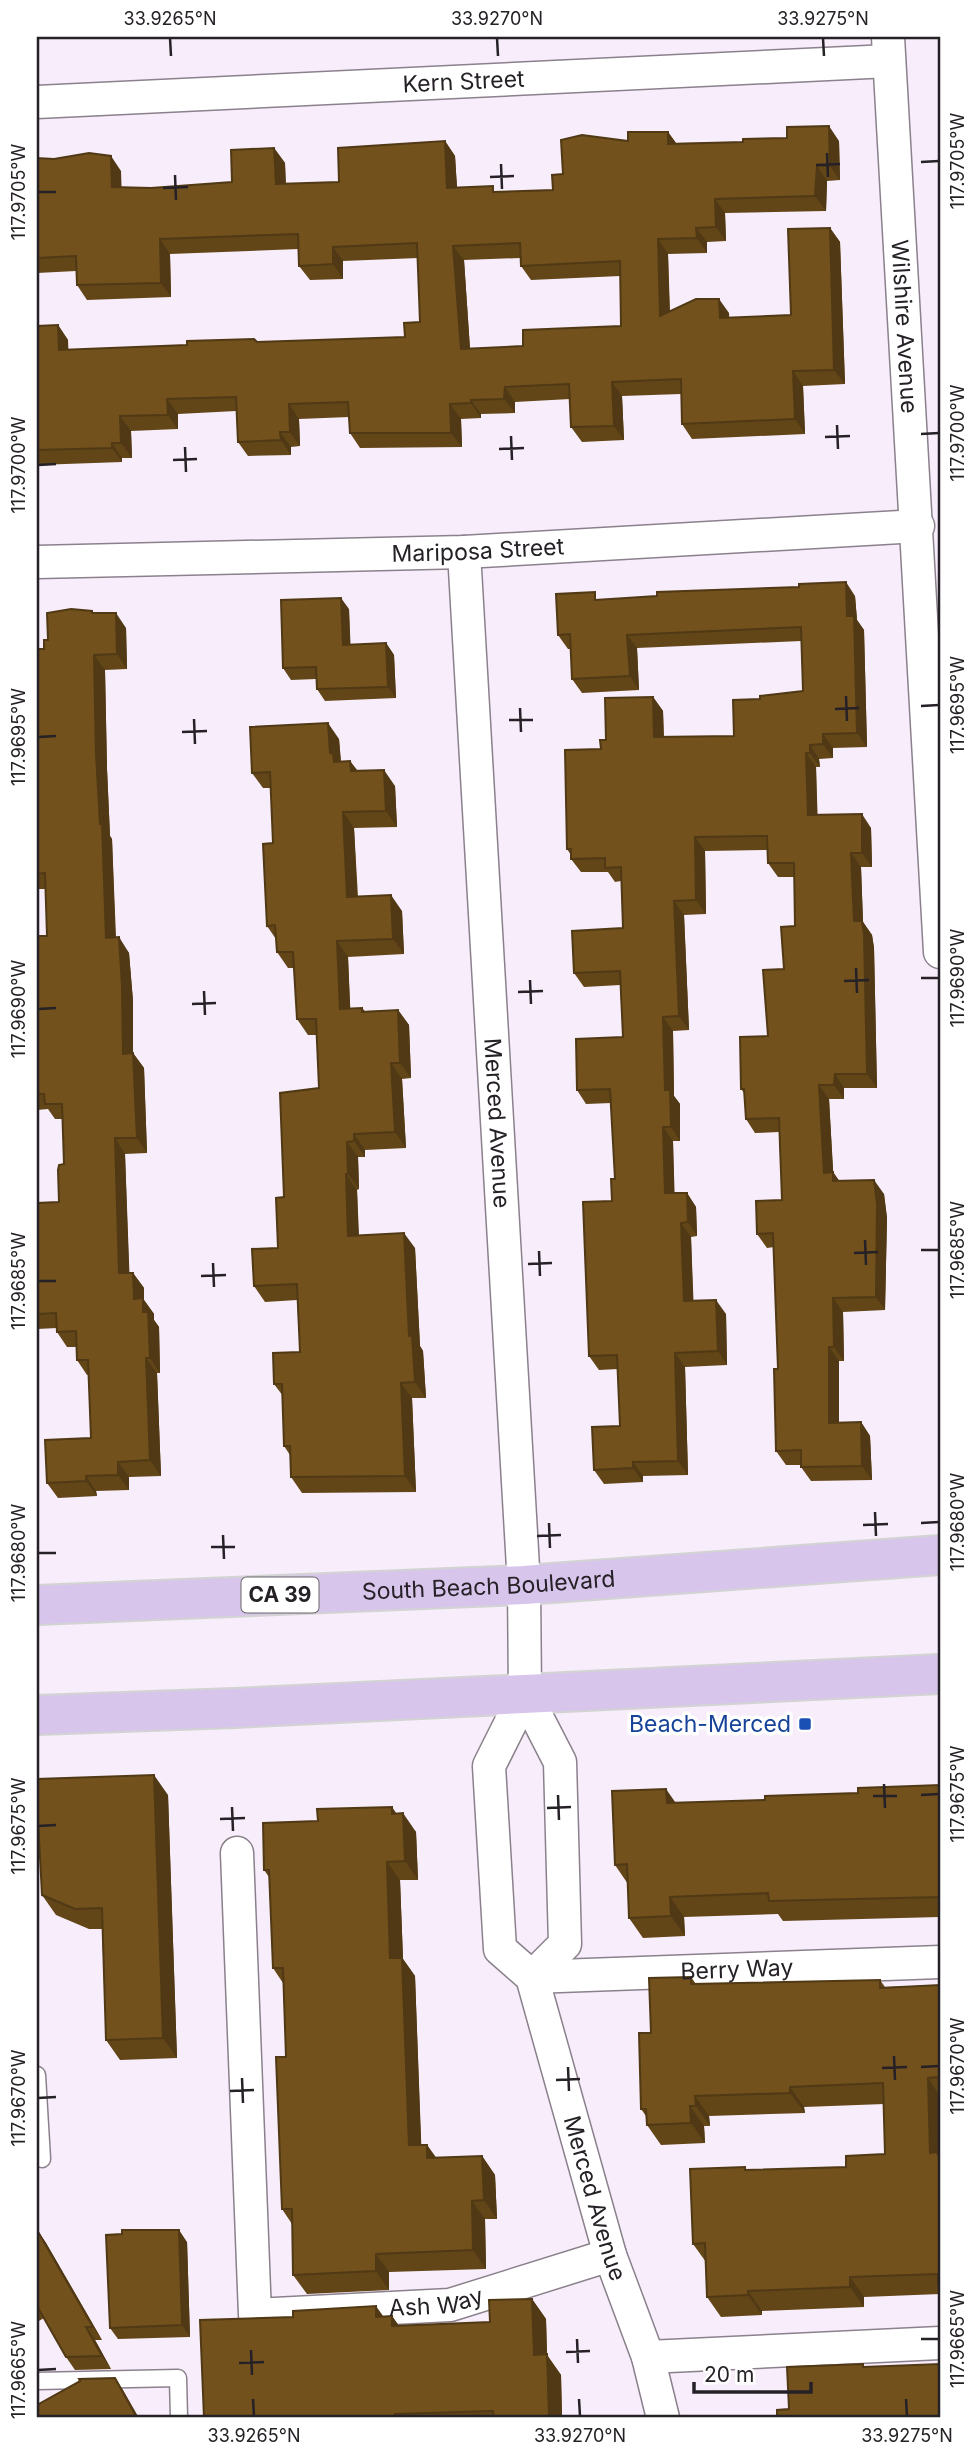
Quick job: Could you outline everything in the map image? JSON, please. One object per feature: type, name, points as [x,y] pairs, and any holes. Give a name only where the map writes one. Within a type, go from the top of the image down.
[{"type":"main road","name":"South Beach Boulevard","points":[[37,1605],[524,1585],[940,1555]]},
{"type":"main road","points":[[37,1715],[940,1674]]},
{"type":"street","name":"Kern Street","points":[[37,102],[889,49]]},
{"type":"street","name":"Wilshire Avenue","points":[[889,49],[940,952]]},
{"type":"street","name":"Mariposa Street","points":[[37,562],[464,552],[918,527]]},
{"type":"street","name":"Merced Avenue","points":[[464,552],[524,1585],[525,1694],[560,1762],[565,1944],[532,1977]]},
{"type":"street","name":"Merced Avenue","points":[[525,1694],[489,1766],[500,1949],[532,1977],[610,2255],[648,2357],[663,2418]]},
{"type":"street","name":"Ash Way","points":[[237,1853],[255,2315],[450,2305],[610,2255]]},
{"type":"street","name":"Berry Way","points":[[532,1977],[940,1962]]},
{"type":"street","points":[[648,2357],[940,2343]]},
{"type":"lane","points":[[37,2075],[42,2159]]},
{"type":"lane","points":[[37,2381],[178,2378],[179,2418]]},
{"type":"building","points":[[829,126],[830,166],[817,166],[815,196],[715,199],[716,227],[696,228],[697,238],[658,239],[660,316],[696,299],[719,299],[720,318],[791,315],[788,229],[830,228],[834,370],[793,371],[795,419],[682,424],[681,379],[612,382],[614,426],[571,427],[569,384],[505,387],[504,399],[450,404],[451,433],[350,433],[348,402],[289,404],[290,432],[280,432],[281,440],[238,442],[236,397],[167,399],[168,415],[120,416],[121,443],[112,443],[112,448],[37,450],[37,326],[58,325],[59,350],[187,345],[187,341],[254,339],[257,342],[405,337],[404,323],[420,322],[417,243],[333,247],[333,264],[299,266],[298,234],[160,239],[161,283],[77,285],[76,256],[37,258],[37,158],[54,159],[89,153],[111,156],[112,187],[151,188],[232,182],[231,150],[274,148],[276,184],[339,182],[338,148],[445,141],[447,188],[493,186],[493,192],[553,190],[552,175],[563,174],[561,140],[582,135],[628,141],[628,132],[668,132],[668,144],[743,142],[743,139],[787,138],[787,127]],"holes":[[[520,243],[521,266],[620,261],[621,326],[523,330],[523,346],[461,349],[453,246]]]},
{"type":"building","points":[[846,582],[847,616],[854,616],[857,733],[823,734],[823,744],[810,745],[810,753],[806,753],[808,815],[862,814],[862,853],[851,853],[854,921],[862,921],[864,934],[867,1074],[835,1074],[834,1085],[819,1085],[824,1173],[833,1172],[833,1181],[874,1180],[877,1204],[876,1297],[833,1298],[834,1347],[829,1347],[829,1423],[861,1422],[862,1466],[801,1467],[801,1450],[776,1451],[774,1369],[778,1369],[773,1233],[757,1234],[756,1201],[782,1200],[779,1118],[746,1119],[744,1089],[741,1089],[740,1037],[768,1036],[763,970],[784,969],[781,927],[795,926],[794,863],[768,863],[767,836],[695,837],[696,900],[674,901],[679,1016],[663,1017],[665,1090],[670,1090],[671,1127],[663,1127],[665,1193],[687,1193],[688,1222],[681,1223],[684,1301],[716,1300],[718,1351],[675,1353],[678,1461],[633,1462],[633,1468],[594,1470],[592,1427],[620,1426],[617,1355],[589,1356],[583,1202],[612,1201],[611,1179],[615,1179],[610,1089],[577,1090],[576,1039],[623,1037],[620,971],[574,973],[572,931],[623,928],[621,867],[605,868],[605,858],[571,859],[571,849],[567,849],[565,750],[601,749],[600,740],[606,740],[605,698],[653,697],[654,737],[734,736],[733,700],[760,699],[760,696],[803,691],[801,627],[627,635],[630,676],[572,679],[570,634],[558,635],[556,594],[595,592],[595,600],[657,596],[657,592],[799,587],[799,584]]},
{"type":"building","points":[[341,598],[343,645],[386,643],[388,687],[317,689],[316,667],[283,668],[281,600]]},
{"type":"building","points":[[71,609],[92,613],[116,613],[117,654],[94,655],[96,754],[102,824],[106,938],[119,937],[123,1054],[133,1053],[137,1138],[115,1138],[119,1273],[133,1273],[134,1299],[143,1298],[143,1312],[148,1312],[150,1358],[146,1358],[150,1460],[118,1462],[118,1475],[86,1476],[86,1481],[47,1483],[45,1440],[91,1438],[88,1360],[77,1360],[76,1331],[57,1332],[56,1313],[37,1314],[37,1203],[59,1202],[58,1170],[59,1165],[64,1164],[62,1104],[45,1104],[44,1094],[37,1094],[38,936],[47,936],[45,873],[37,874],[37,649],[44,649],[44,640],[48,640],[47,613]]},
{"type":"building","points":[[328,723],[330,753],[333,753],[334,762],[350,761],[351,771],[384,770],[386,811],[343,812],[347,897],[391,895],[393,939],[337,941],[340,1009],[362,1008],[362,1012],[398,1010],[400,1063],[391,1063],[395,1132],[354,1134],[354,1141],[347,1142],[346,1174],[348,1236],[404,1233],[409,1336],[412,1335],[415,1382],[401,1383],[405,1476],[291,1477],[290,1446],[284,1446],[282,1384],[274,1384],[273,1353],[300,1352],[297,1284],[254,1286],[252,1249],[278,1248],[276,1198],[284,1197],[280,1093],[319,1088],[316,1019],[297,1019],[293,952],[277,952],[275,925],[267,926],[263,844],[273,843],[270,772],[252,773],[250,727]]},
{"type":"building","points":[[154,1775],[163,2038],[106,2040],[102,1908],[75,1909],[42,1895],[37,1779]]},
{"type":"building","points":[[940,1785],[940,1897],[769,1901],[768,1893],[670,1897],[671,1916],[629,1918],[627,1864],[615,1865],[612,1791],[666,1789],[667,1803],[765,1800],[765,1796],[858,1793],[858,1788]]},
{"type":"building","points":[[392,1807],[392,1814],[403,1813],[405,1861],[387,1862],[390,1958],[402,1958],[409,2145],[427,2145],[427,2158],[482,2156],[484,2200],[472,2201],[473,2250],[376,2254],[376,2271],[293,2275],[292,2209],[282,2209],[276,2057],[286,2057],[283,1968],[273,1968],[269,1870],[264,1870],[263,1823],[318,1821],[317,1809]]},
{"type":"building","points":[[691,1977],[691,1984],[880,1980],[880,1988],[940,1985],[940,2077],[928,2078],[930,2153],[937,2152],[940,2155],[940,2284],[938,2274],[850,2277],[850,2287],[748,2291],[748,2295],[707,2297],[705,2243],[693,2244],[690,2169],[846,2167],[846,2156],[885,2154],[883,2083],[790,2087],[790,2093],[695,2096],[696,2106],[690,2106],[691,2123],[647,2125],[646,2109],[641,2109],[639,2033],[651,2033],[649,1978]]},
{"type":"building","points":[[37,2230],[93,2327],[86,2327],[102,2356],[66,2357],[37,2306]]},
{"type":"building","points":[[122,2230],[179,2230],[182,2325],[110,2328],[106,2235],[122,2234]]},
{"type":"building","points":[[532,2299],[534,2355],[547,2354],[549,2418],[494,2418],[493,2411],[395,2414],[396,2418],[204,2418],[200,2320],[293,2317],[293,2311],[376,2306],[376,2317],[392,2316],[392,2326],[490,2322],[489,2300]]},
{"type":"building","points":[[863,2364],[863,2367],[940,2364],[940,2418],[777,2418],[777,2410],[789,2409],[787,2367]]},
{"type":"building","points":[[115,2378],[137,2418],[37,2418],[37,2405],[80,2381],[79,2379]]},
{"type":"place","name":"Beach-Merced","points":[[805,1724]]}]
